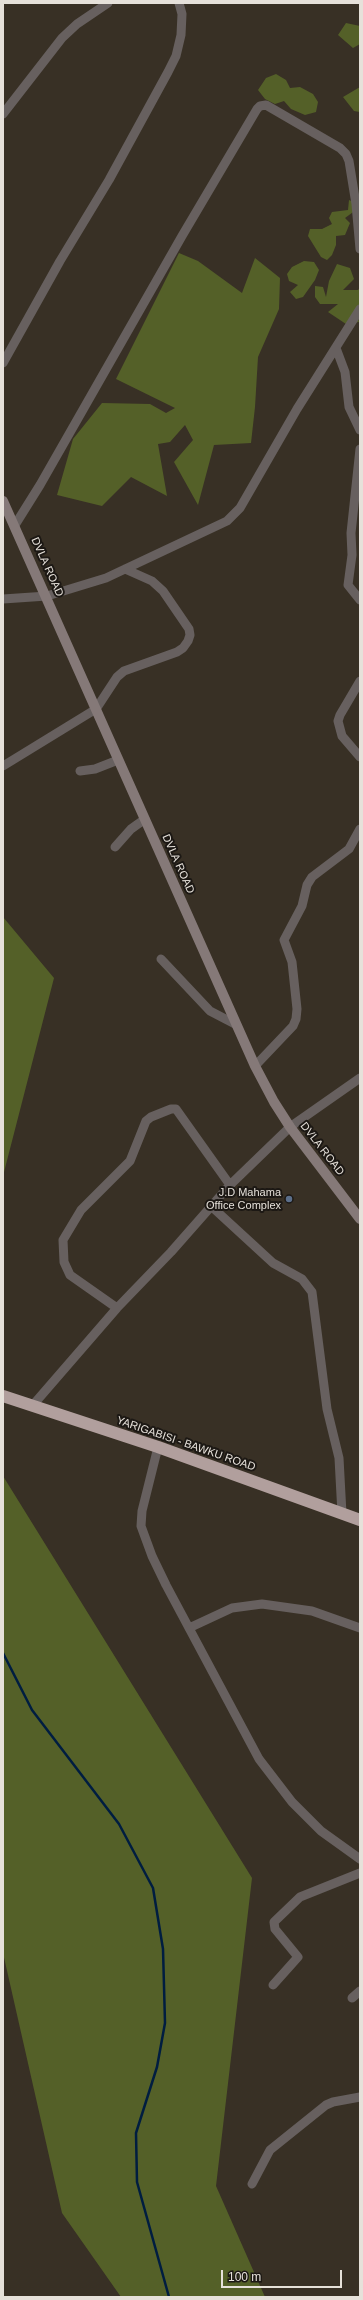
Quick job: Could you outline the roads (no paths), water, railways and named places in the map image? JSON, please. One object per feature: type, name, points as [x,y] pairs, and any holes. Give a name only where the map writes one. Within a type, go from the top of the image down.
[{"type":"highway","name":"YARIGABISI - BAWKU ROAD","points":[[3,1396],[158,1448],[360,1520]]},
{"type":"street","points":[[3,114],[62,38],[77,24],[108,3]]},
{"type":"street","points":[[3,363],[60,261],[109,180],[176,56],[181,35],[182,14],[179,3]]},
{"type":"street","points":[[15,525],[40,485],[190,223],[260,106],[266,105],[340,148],[346,154],[349,161],[356,204],[360,249]]},
{"type":"street","points":[[3,599],[47,596],[106,578],[166,548],[227,521],[234,515],[297,409],[360,309]]},
{"type":"street","points":[[336,348],[345,372],[348,407],[360,430]]},
{"type":"street","points":[[360,449],[351,533],[352,555],[348,585],[360,600]]},
{"type":"street","name":"DVLA ROAD","points":[[4,505],[15,525],[47,596],[118,760],[255,1066],[274,1102],[290,1127],[358,1214]]},
{"type":"street","points":[[3,766],[96,709],[117,677],[124,671],[177,652],[183,648],[190,635],[189,629],[163,591],[152,581],[125,569]]},
{"type":"street","points":[[360,681],[338,721],[342,736],[360,757]]},
{"type":"street","points":[[80,771],[95,769],[118,760]]},
{"type":"street","points":[[115,847],[131,829],[145,819]]},
{"type":"street","points":[[349,849],[360,829]]},
{"type":"street","points":[[255,1066],[293,1026],[296,1019],[297,1009],[292,962],[284,940],[302,906],[307,886],[312,877],[360,841]]},
{"type":"street","points":[[161,959],[210,1011],[236,1024]]},
{"type":"street","points":[[33,1405],[117,1308],[171,1252],[230,1185],[290,1127],[360,1078]]},
{"type":"street","points":[[117,1308],[70,1275],[64,1262],[62,1240],[81,1210],[127,1165],[146,1121],[151,1117],[171,1109],[176,1109],[230,1185]]},
{"type":"street","points":[[211,1206],[273,1263],[302,1279],[312,1292],[327,1409],[339,1458],[342,1514]]},
{"type":"street","points":[[158,1448],[142,1511],[141,1526],[152,1556],[259,1759],[292,1802],[315,1825],[360,1859]]},
{"type":"street","points":[[189,1628],[232,1608],[262,1604],[312,1611],[360,1628]]},
{"type":"street","points":[[273,1985],[295,1963],[298,1957],[298,1954],[275,1928],[274,1922],[300,1897],[360,1873]]},
{"type":"street","points":[[352,1998],[360,1991]]},
{"type":"street","points":[[252,2184],[270,2150],[326,2105],[360,2096]]},
{"type":"waterway","points":[[3,1653],[32,1710],[119,1824],[153,1888],[163,1949],[165,2023],[157,2067],[136,2133],[137,2182],[169,2297]]},
{"type":"place","name":"J.D Mahama Office Complex","points":[[289,1199]]}]
